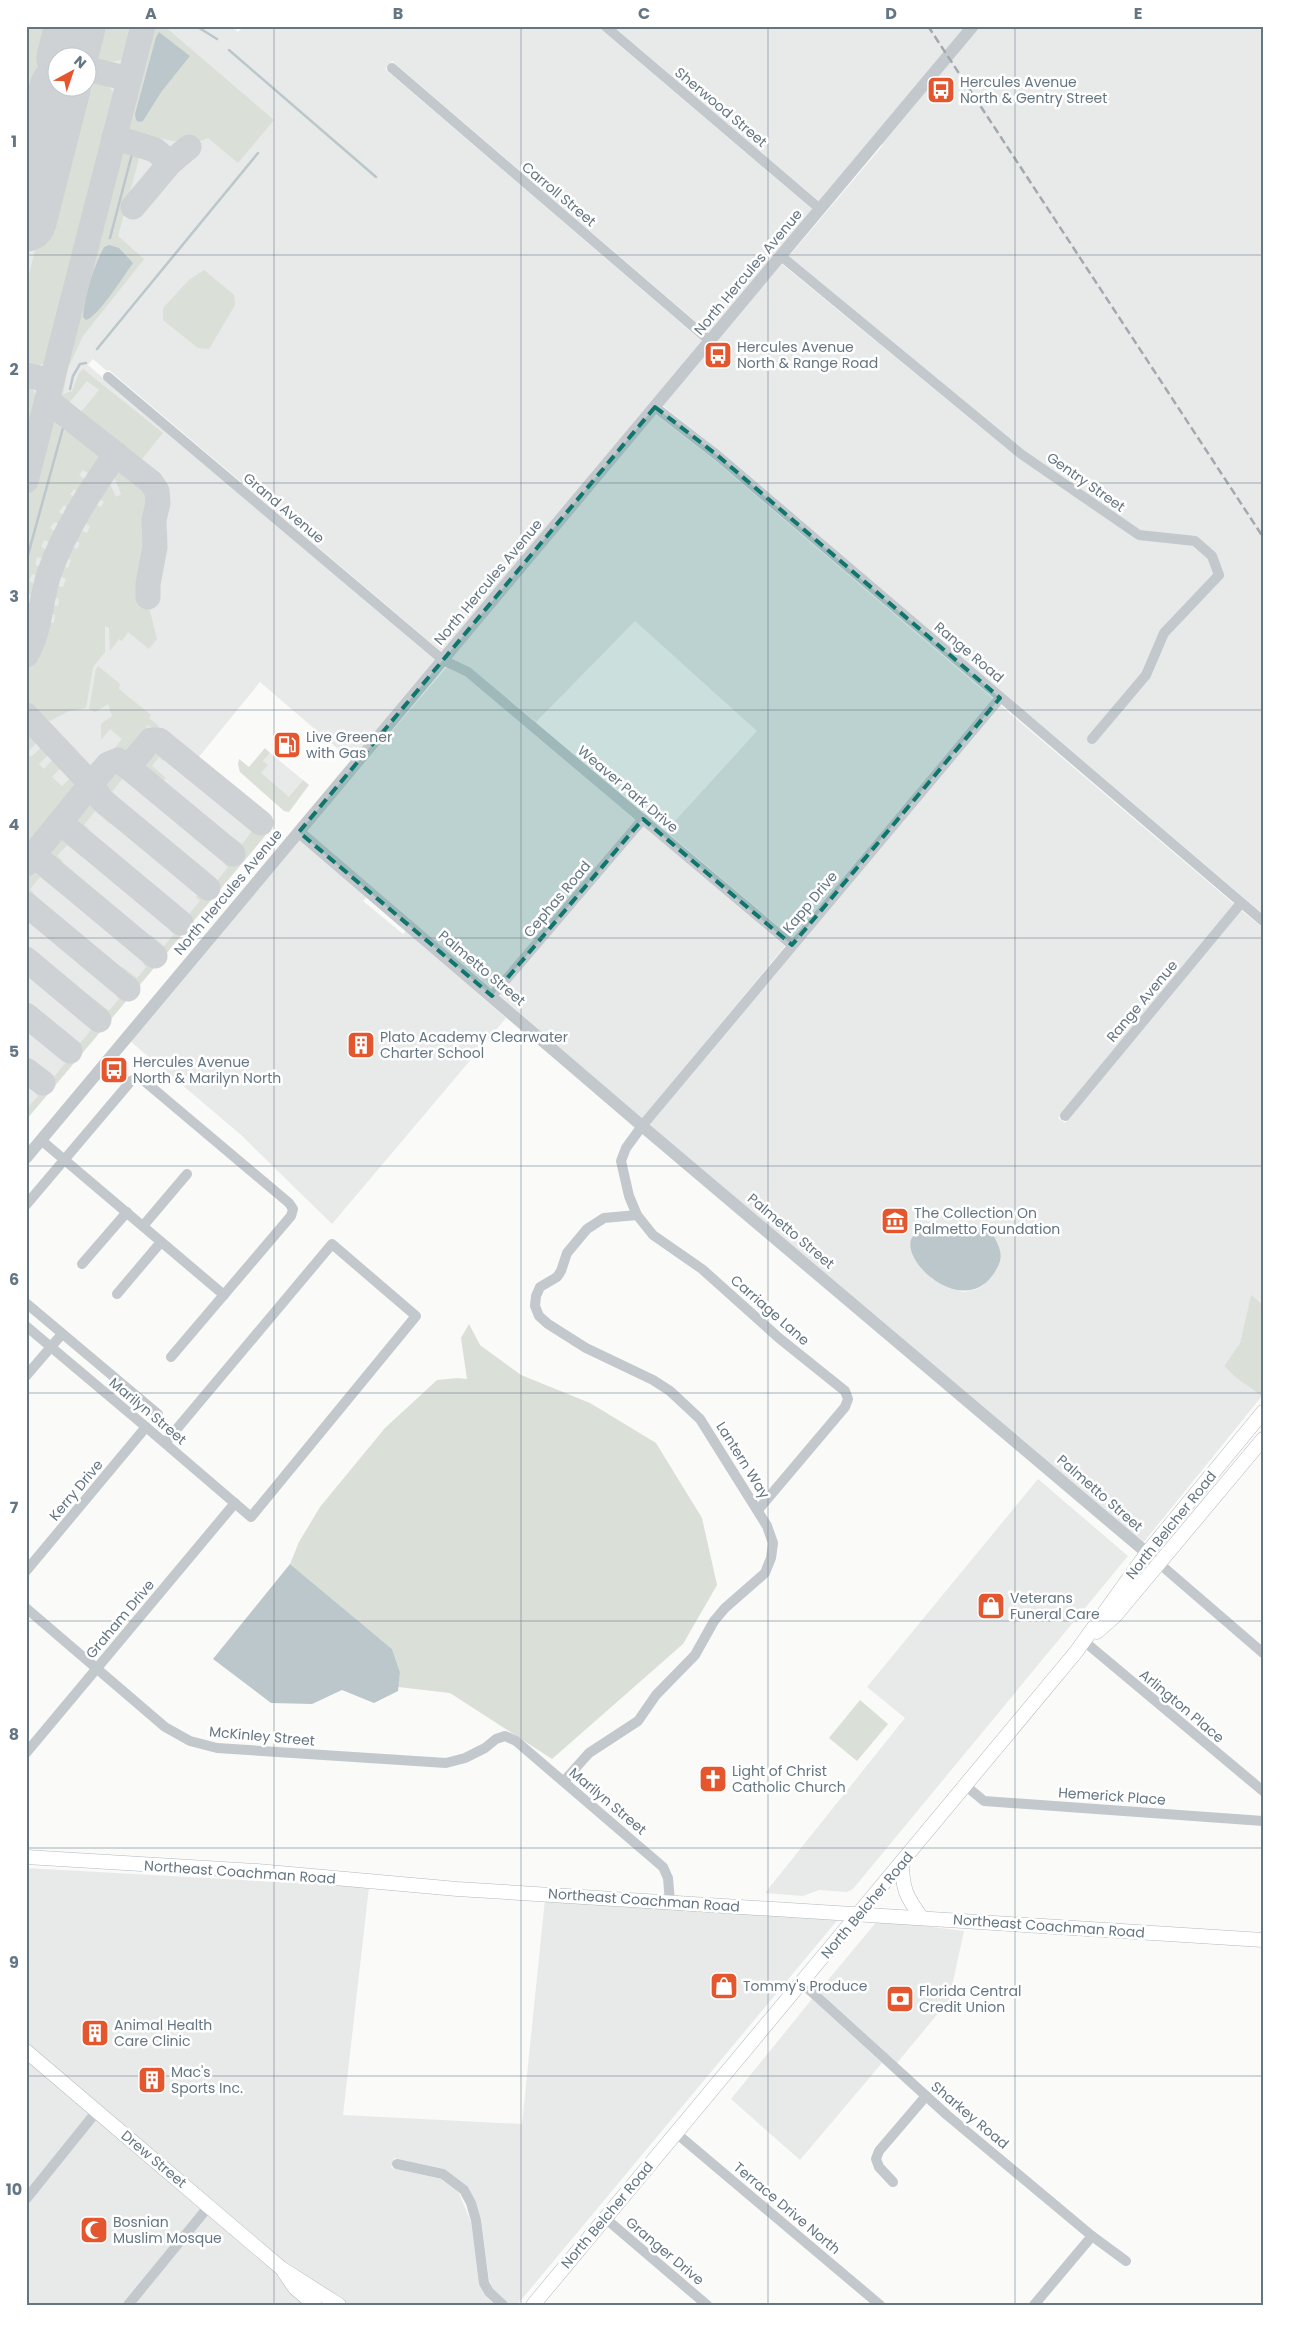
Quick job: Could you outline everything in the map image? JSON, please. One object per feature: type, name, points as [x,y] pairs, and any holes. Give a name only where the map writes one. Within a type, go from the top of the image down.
[{"type":"main road","name":"North Belcher Road","points":[[534,2304],[1084,1642],[1147,1553],[1263,1412]]},
{"type":"main road","name":"North Belcher Road","points":[[1084,1642],[1115,1616],[1263,1439]]},
{"type":"main road","name":"Northeast Coachman Road","points":[[26,1857],[257,1871],[457,1889],[1263,1940]]},
{"type":"main road","points":[[902,1862],[902,1883],[908,1900],[922,1918]]},
{"type":"main road","name":"Drew Street","points":[[26,2051],[281,2268],[339,2305]]},
{"type":"main road","name":"Drew Street","points":[[281,2268],[295,2288],[315,2305]]},
{"type":"street","name":"Sherwood Street","points":[[605,26],[820,209]]},
{"type":"street","name":"North Hercules Avenue","points":[[26,1158],[973,26]]},
{"type":"street","name":"Carroll Street","points":[[392,68],[710,340]]},
{"type":"street","name":"Gentry Street","points":[[781,256],[1021,454],[1139,535],[1195,541],[1212,556],[1219,575],[1164,633],[1146,674],[1092,739]]},
{"type":"street","name":"Grand Avenue","points":[[108,377],[443,660]]},
{"type":"street","name":"Range Road","points":[[655,407],[717,455],[1263,921]]},
{"type":"street","name":"Weaver Park Drive","points":[[443,660],[468,672],[792,945]]},
{"type":"street","name":"Kapp Drive","points":[[642,1126],[1000,698]]},
{"type":"street","name":"Cephas Road","points":[[492,996],[643,819]]},
{"type":"street","name":"Palmetto Street","points":[[299,832],[1262,1652]]},
{"type":"street","name":"Range Avenue","points":[[1065,1116],[1241,903]]},
{"type":"street","points":[[26,1205],[136,1078],[143,1080],[290,1203],[293,1209],[291,1216],[171,1357]]},
{"type":"street","name":"Carriage Lane","points":[[642,1126],[626,1148],[621,1161],[636,1216],[653,1235],[702,1269],[779,1338],[845,1391],[848,1398],[845,1407],[758,1510]]},
{"type":"street","points":[[41,1140],[224,1295]]},
{"type":"street","points":[[143,1226],[187,1174]]},
{"type":"street","points":[[82,1264],[127,1212]]},
{"type":"street","name":"Lantern Way","points":[[564,1781],[589,1753],[638,1721],[656,1695],[696,1655],[714,1621],[725,1608],[765,1573],[771,1558],[773,1543],[768,1526],[708,1429],[670,1391],[653,1380],[586,1348],[548,1324],[539,1316],[535,1306],[536,1296],[540,1287],[557,1277],[567,1253],[587,1229],[604,1218],[636,1216]]},
{"type":"street","points":[[117,1294],[161,1242]]},
{"type":"street","name":"Marilyn Street","points":[[26,1326],[146,1427],[165,1444],[251,1517],[416,1316],[332,1244],[165,1444]]},
{"type":"street","points":[[26,1304],[158,1414]]},
{"type":"street","points":[[26,1376],[62,1334]]},
{"type":"street","name":"Kerry Drive","points":[[26,1571],[146,1427]]},
{"type":"street","name":"Graham Drive","points":[[26,1752],[235,1503]]},
{"type":"street","name":"McKinley Street","points":[[26,1608],[166,1727],[190,1741],[217,1748],[446,1763],[465,1758],[486,1748],[496,1739],[505,1736]]},
{"type":"street","name":"Arlington Place","points":[[1084,1642],[1263,1791]]},
{"type":"street","name":"Marilyn Street","points":[[505,1736],[516,1741],[664,1866],[668,1878],[670,1902]]},
{"type":"street","name":"Hemerick Place","points":[[966,1786],[984,1801],[1263,1821]]},
{"type":"street","name":"Sharkey Road","points":[[802,1983],[926,2096],[1092,2236],[1126,2261]]},
{"type":"street","points":[[893,2182],[879,2167],[876,2159],[880,2151],[926,2096]]},
{"type":"street","points":[[26,2199],[97,2111]]},
{"type":"street","name":"Terrace Drive North","points":[[676,2133],[880,2305]]},
{"type":"street","points":[[397,2164],[443,2174],[455,2181],[464,2190],[476,2220],[484,2282],[489,2292],[503,2305]]},
{"type":"street","points":[[128,2305],[209,2206]]},
{"type":"street","name":"Granger Drive","points":[[605,2218],[707,2305]]},
{"type":"street","points":[[1034,2305],[1092,2236]]},
{"type":"highlighted area","points":[[655,407],[717,455],[1000,698],[792,945],[643,819],[492,996],[299,832]]},
{"type":"shaded area","points":[[26,26],[231,26],[238,32],[244,26],[597,26],[813,210],[709,333],[392,61],[385,69],[703,342],[443,653],[109,370],[107,371],[93,359],[88,365],[436,661],[352,761],[260,682],[198,758],[264,813],[265,836],[26,1120]]},
{"type":"shaded area","points":[[26,26],[60,26],[54,48],[48,48],[48,73],[26,159]]},
{"type":"shaded area","points":[[92,26],[136,26],[128,57],[122,60],[109,62],[98,59],[98,48],[89,48],[88,38]]},
{"type":"shaded area","points":[[149,26],[164,26],[274,120],[238,163],[208,138],[201,141],[186,142],[133,135],[129,132],[125,123]],"holes":[[[159,32],[190,56],[162,91],[143,121],[135,114]]]},
{"type":"shaded area","points":[[613,26],[967,26],[820,202]]},
{"type":"shaded area","points":[[980,26],[1263,26],[1263,914],[720,451],[662,405],[782,264],[1018,458],[1074,496],[1080,488],[1024,450],[789,256]]},
{"type":"shaded area","points":[[159,32],[190,56],[162,91],[143,121],[139,122],[136,120],[135,114]]},
{"type":"shaded area","points":[[98,81],[109,87],[117,100],[51,357],[40,365],[33,366],[26,364],[26,286],[74,98],[98,98]]},
{"type":"shaded area","points":[[126,148],[138,151],[140,155],[118,236],[144,259],[83,336],[68,368],[63,394],[72,391],[79,373],[83,369],[163,433],[141,460],[131,461],[77,417],[99,390],[87,381],[65,408],[56,388],[115,157]],"holes":[[[104,247],[133,263],[101,305],[83,317],[87,291]]]},
{"type":"shaded area","points":[[109,245],[119,248],[133,263],[104,304],[86,320],[83,317],[90,281],[104,247]]},
{"type":"shaded area","points":[[204,270],[234,295],[235,305],[209,349],[198,348],[163,320],[163,308],[189,280]]},
{"type":"shaded area","points":[[26,385],[33,390],[37,406],[34,427],[26,454]]},
{"type":"shaded area","points":[[655,414],[713,459],[993,699],[792,938],[666,831],[757,731],[635,621],[536,722],[471,668],[451,658]]},
{"type":"shaded area","points":[[66,420],[107,453],[107,458],[94,477],[83,470],[79,475],[90,484],[84,496],[74,489],[70,494],[80,502],[74,512],[64,505],[59,512],[70,520],[65,527],[54,522],[50,528],[60,536],[56,545],[44,540],[41,547],[52,553],[48,560],[37,557],[35,565],[45,568],[42,577],[32,574],[29,581],[41,587],[38,596],[26,594],[26,507],[46,430],[54,421]]},
{"type":"shaded area","points":[[117,460],[144,483],[152,500],[146,596],[157,639],[149,649],[128,632],[122,641],[119,639],[110,651],[109,628],[105,626],[105,652],[93,667],[86,708],[69,711],[50,721],[33,714],[26,706],[26,661],[37,643],[42,622],[54,623],[55,615],[44,612],[46,604],[58,606],[59,599],[47,595],[50,584],[63,587],[66,579],[54,573],[58,563],[68,568],[71,560],[61,555],[67,545],[77,549],[80,543],[69,537],[75,528],[87,533],[90,527],[80,518],[89,501],[101,507],[104,502],[94,494],[106,475],[116,497],[121,494],[111,469]]},
{"type":"shaded area","points":[[98,666],[120,684],[119,689],[151,715],[149,718],[159,726],[155,730],[148,725],[144,731],[147,733],[150,730],[152,732],[138,749],[118,753],[113,750],[122,739],[110,729],[101,740],[101,724],[112,716],[108,704],[95,712],[89,709]]},
{"type":"shaded area","points":[[447,667],[465,676],[636,820],[492,989],[306,831]]},
{"type":"shaded area","points":[[1000,705],[1234,904],[1058,1118],[1065,1123],[1241,910],[1263,928],[1263,1305],[1251,1296],[1240,1343],[1224,1366],[1235,1377],[1262,1396],[1143,1543],[649,1125]],"holes":[[[973,1225],[991,1231],[984,1285],[977,1289],[963,1292],[931,1278],[924,1230],[948,1237],[958,1234]]]},
{"type":"shaded area","points":[[163,730],[264,813],[265,836],[26,1120],[26,1109],[38,1096],[34,1092],[38,1088],[43,1089],[47,1083],[43,1076],[47,1072],[54,1077],[66,1062],[48,1049],[56,1044],[67,1053],[72,1054],[72,1042],[74,1039],[80,1043],[92,1029],[76,1017],[82,1011],[98,1022],[101,1016],[91,1007],[95,1000],[109,1011],[119,999],[116,996],[120,990],[128,991],[131,987],[119,975],[122,967],[137,978],[146,967],[143,963],[149,957],[154,958],[157,953],[147,944],[146,940],[151,935],[164,946],[174,934],[170,931],[175,925],[180,925],[184,920],[171,909],[175,902],[189,914],[200,901],[196,897],[202,890],[205,892],[209,887],[199,877],[199,874],[203,869],[217,881],[228,867],[225,865],[236,852],[226,843],[232,837],[242,844],[259,822],[261,824],[263,821],[160,735]]},
{"type":"shaded area","points":[[34,732],[40,739],[27,753],[31,757],[45,744],[52,751],[39,764],[44,769],[56,756],[64,764],[52,777],[62,786],[74,775],[76,784],[74,794],[60,817],[26,856],[26,830],[30,825],[26,823],[26,739]]},
{"type":"shaded area","points":[[149,746],[161,746],[170,753],[163,761],[159,757],[152,766],[166,778],[159,786],[135,766],[134,763]]},
{"type":"shaded area","points":[[265,748],[270,753],[263,761],[268,765],[261,773],[289,797],[303,780],[309,785],[289,812],[284,811],[240,772],[239,759],[249,767]]},
{"type":"shaded area","points":[[270,753],[303,780],[289,798],[260,773],[267,766],[263,761]]},
{"type":"shaded area","points":[[120,766],[142,783],[139,791],[123,778],[112,792],[117,796],[109,801],[100,790],[99,783],[112,767]]},
{"type":"shaded area","points":[[94,796],[114,815],[115,819],[110,824],[95,811],[84,825],[89,829],[85,834],[81,834],[71,825],[70,817],[86,797]]},
{"type":"shaded area","points":[[643,826],[785,946],[642,1119],[499,995]]},
{"type":"shaded area","points":[[65,830],[87,851],[82,857],[67,845],[57,856],[63,861],[55,867],[43,856],[43,849],[58,831]]},
{"type":"shaded area","points":[[300,839],[367,897],[363,901],[403,934],[406,931],[506,1018],[332,1224],[240,1134],[130,1041]]},
{"type":"shaded area","points":[[39,863],[53,875],[50,880],[52,881],[55,877],[60,884],[55,889],[40,877],[30,889],[34,893],[28,899],[26,869],[30,864]]},
{"type":"shaded area","points":[[973,1225],[991,1231],[1000,1254],[999,1264],[992,1276],[978,1288],[963,1291],[947,1287],[932,1278],[920,1267],[912,1254],[910,1242],[916,1233],[928,1231],[952,1236]]},
{"type":"shaded area","points":[[1251,1295],[1263,1305],[1262,1396],[1235,1377],[1224,1366],[1240,1343]]},
{"type":"shaded area","points":[[469,1324],[480,1345],[521,1375],[590,1403],[656,1443],[702,1518],[717,1585],[683,1644],[552,1759],[450,1693],[398,1687],[400,1672],[392,1649],[290,1564],[299,1542],[320,1507],[385,1428],[437,1380],[467,1379],[461,1338]]},
{"type":"shaded area","points":[[1038,1479],[1128,1556],[853,1889],[847,1892],[819,1890],[803,1896],[765,1893],[905,1718],[867,1687]]},
{"type":"shaded area","points":[[290,1564],[392,1649],[400,1672],[398,1691],[374,1703],[342,1690],[312,1704],[271,1703],[213,1659]]},
{"type":"shaded area","points":[[860,1700],[888,1724],[857,1761],[829,1738]]},
{"type":"shaded area","points":[[26,1868],[369,1887],[343,2115],[522,2124],[545,1899],[840,1917],[517,2305],[510,2305],[493,2289],[489,2280],[481,2218],[475,2200],[467,2186],[445,2169],[394,2158],[391,2168],[441,2179],[459,2193],[471,2222],[480,2285],[485,2296],[495,2305],[347,2305],[333,2293],[285,2264],[26,2044]]},
{"type":"shaded area","points":[[878,1920],[964,1931],[949,2000],[897,2063],[819,1991]]},
{"type":"shaded area","points":[[812,1999],[882,2063],[800,2160],[731,2099]]},
{"type":"shaded area","points":[[26,2058],[90,2112],[26,2191]]},
{"type":"shaded area","points":[[98,2118],[202,2207],[122,2305],[26,2305],[26,2206]]},
{"type":"shaded area","points":[[210,2213],[274,2269],[307,2305],[134,2305]]},
{"type":"waterway","points":[[196,26],[217,39]]},
{"type":"waterway","points":[[229,50],[376,177]]},
{"type":"waterway","points":[[97,349],[258,153]]},
{"type":"waterway","points":[[110,238],[132,154]]},
{"type":"waterway","points":[[70,389],[73,376],[80,364],[86,363]]},
{"type":"waterway","points":[[26,562],[63,428]]},
{"type":"taxiway","points":[[26,481],[143,26]]},
{"type":"taxiway","points":[[98,71],[129,79]]},
{"type":"taxiway","points":[[114,137],[155,150],[170,163],[133,207]]},
{"type":"taxiway","points":[[170,163],[189,147]]},
{"type":"taxiway","points":[[26,375],[52,381]]},
{"type":"taxiway","points":[[47,400],[151,482],[157,491],[158,503],[154,520],[155,547],[148,584],[148,597]]},
{"type":"taxiway","points":[[26,655],[35,636],[46,584],[62,542],[87,497],[116,454]]},
{"type":"taxiway","points":[[26,715],[91,784],[26,864]]},
{"type":"taxiway","points":[[208,888],[102,800],[91,784],[108,764],[118,760],[128,767],[151,740],[159,740],[261,823]]},
{"type":"taxiway","points":[[128,767],[233,854]]},
{"type":"taxiway","points":[[61,823],[181,923]]},
{"type":"taxiway","points":[[34,855],[155,956]]},
{"type":"taxiway","points":[[26,904],[128,989]]},
{"type":"taxiway","points":[[26,959],[99,1020]]},
{"type":"taxiway","points":[[26,1015],[70,1051]]},
{"type":"taxiway","points":[[26,1070],[43,1083]]},
{"type":"runway","points":[[70,48],[75,26]]},
{"type":"runway","points":[[26,221],[57,98]]},
{"type":"railway","points":[[928,26],[1263,537]]},
{"type":"place","name":"Hercules Avenue North & Gentry Street","points":[[941,90]]},
{"type":"place","name":"Hercules Avenue North & Range Road","points":[[718,355]]},
{"type":"place","name":"Live Greener with Gas","points":[[287,745]]},
{"type":"place","name":"Plato Academy Clearwater Charter School","points":[[361,1045]]},
{"type":"place","name":"Hercules Avenue North & Marilyn North","points":[[114,1070]]},
{"type":"place","name":"The Collection On Palmetto Foundation","points":[[895,1221]]},
{"type":"place","name":"Veterans Funeral Care","points":[[991,1606]]},
{"type":"place","name":"Light of Christ Catholic Church","points":[[713,1779]]},
{"type":"place","name":"Tommy's Produce","points":[[724,1986]]},
{"type":"place","name":"Florida Central Credit Union","points":[[900,1999]]},
{"type":"place","name":"Animal Health Care Clinic","points":[[95,2033]]},
{"type":"place","name":"Mac's Sports Inc.","points":[[152,2080]]},
{"type":"place","name":"Bosnian Muslim Mosque","points":[[94,2230]]}]
